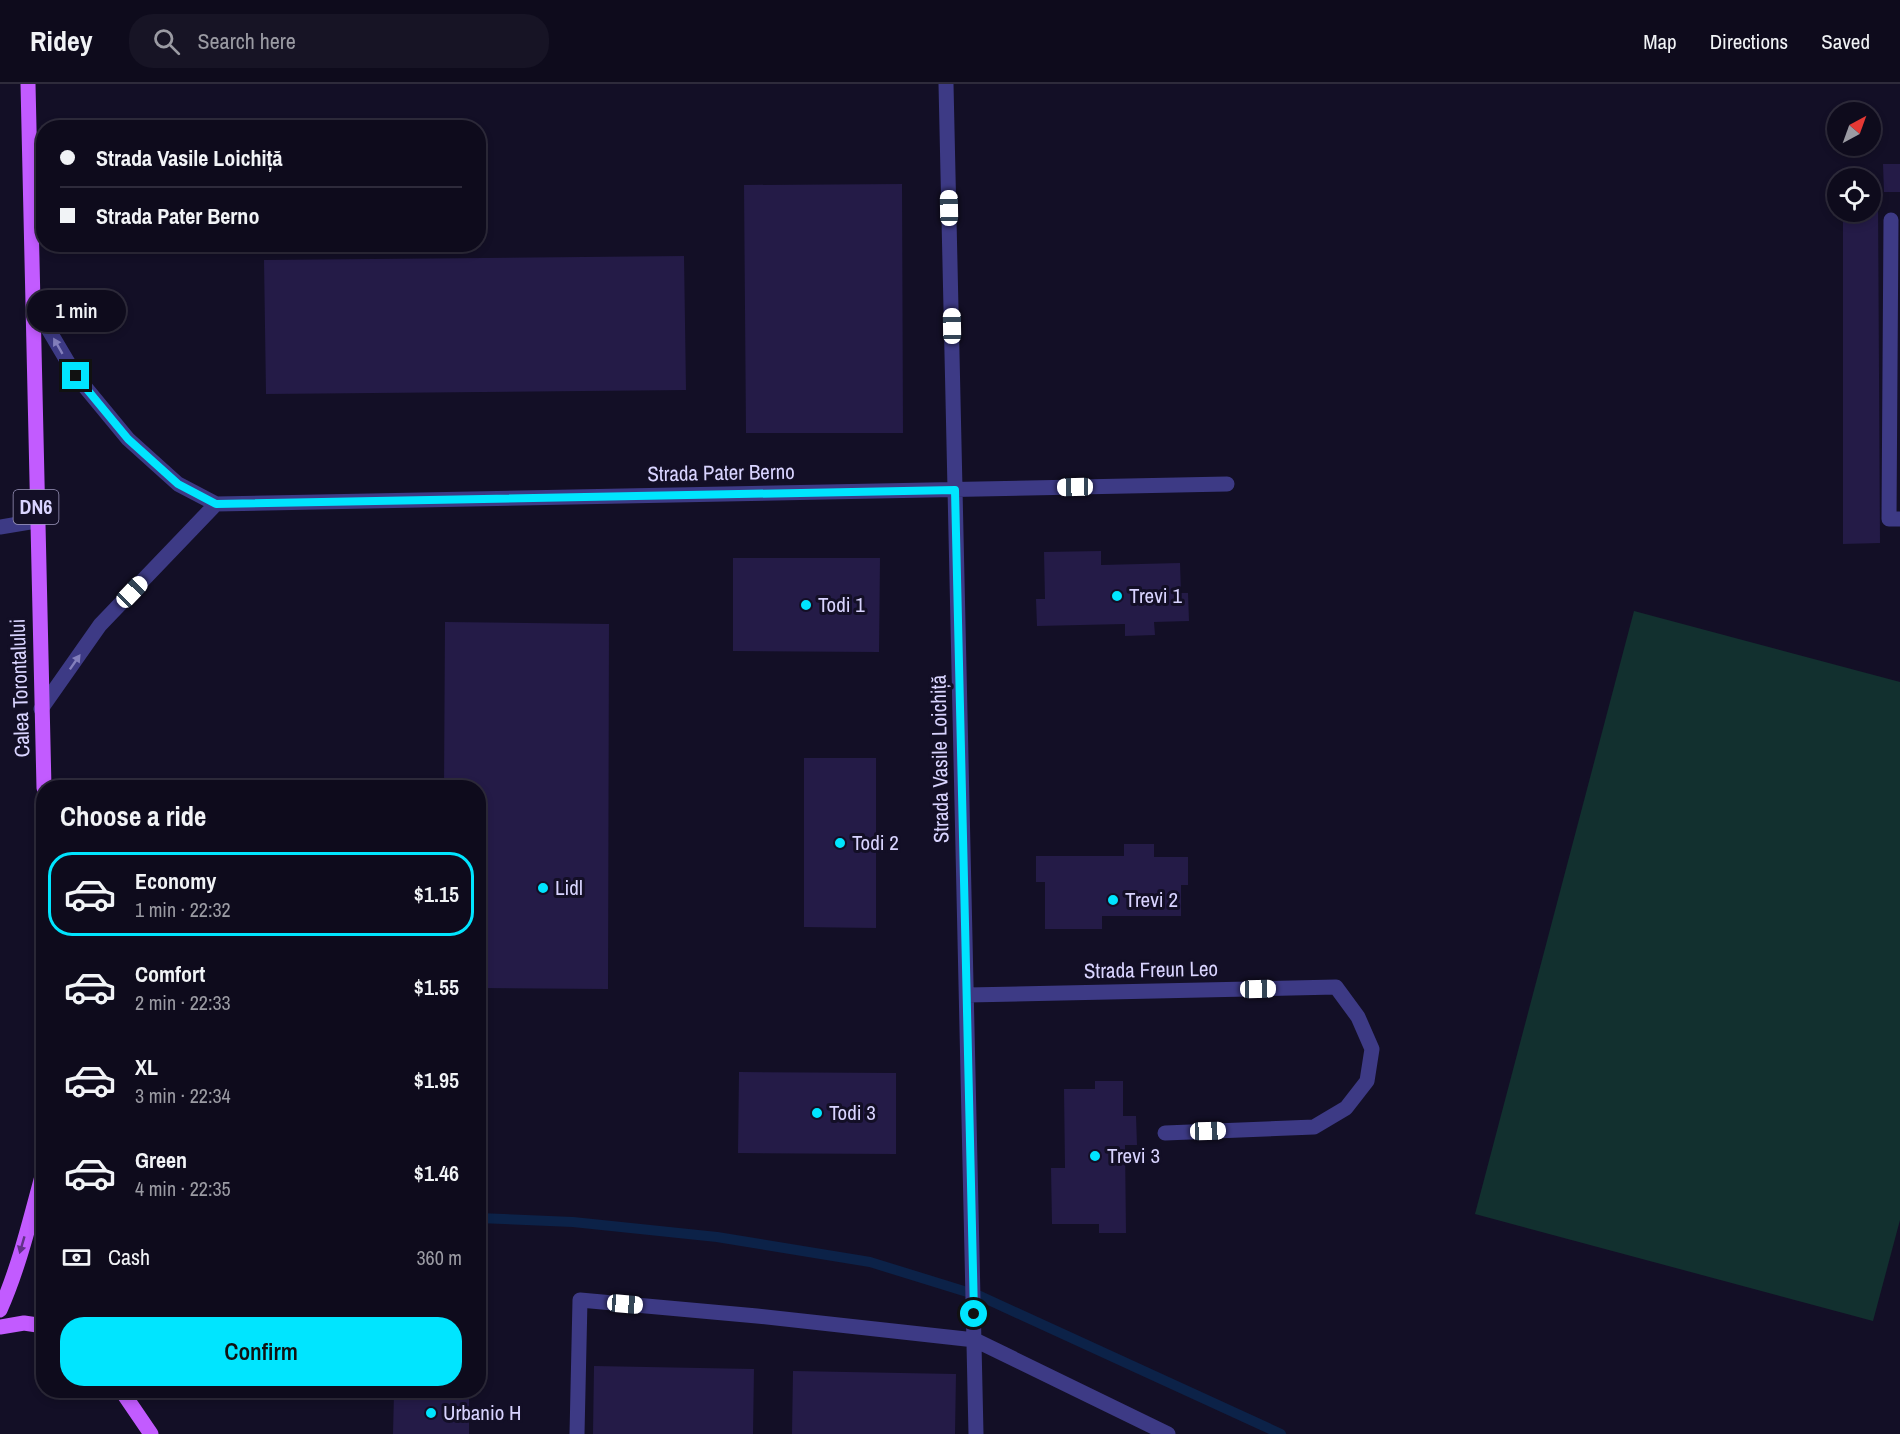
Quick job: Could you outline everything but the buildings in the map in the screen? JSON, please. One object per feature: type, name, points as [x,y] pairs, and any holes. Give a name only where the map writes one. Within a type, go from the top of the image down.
[{"type":"main road","name":"Calea Torontalului","points":[[28,84],[34,305],[36,521],[44,780]]},
{"type":"main road","points":[[0,1310],[21,1252],[36,1198]]},
{"type":"main road","points":[[0,1327],[24,1323],[36,1325]]},
{"type":"main road","points":[[126,1398],[151,1434]]},
{"type":"street","name":"Strada Vasile Loichiță","points":[[946,84],[976,1434]]},
{"type":"street","points":[[1891,220],[1888,519],[1900,519]]},
{"type":"street","name":"Strada Pater Berno","points":[[34,305],[76,376],[128,439],[178,484],[216,504],[1227,484]]},
{"type":"street","points":[[41,710],[100,625],[216,504]]},
{"type":"street","points":[[0,527],[36,521]]},
{"type":"street","name":"Strada Freun Leo","points":[[967,995],[1336,987],[1358,1017],[1372,1049],[1367,1081],[1346,1108],[1314,1127],[1165,1133]]},
{"type":"street","points":[[577,1434],[580,1300],[757,1316],[975,1340],[1168,1434]]},
{"type":"green space","points":[[1634,611],[1900,682],[1900,1220],[1873,1321],[1475,1214]]},
{"type":"waterway","points":[[486,1218],[573,1222],[717,1237],[870,1262],[980,1296],[1281,1434]]},
{"type":"place","name":"Trevi 1","points":[[1117,596]]},
{"type":"place","name":"Todi 1","points":[[806,605]]},
{"type":"place","name":"Todi 2","points":[[840,843]]},
{"type":"place","name":"Lidl","points":[[543,888]]},
{"type":"place","name":"Trevi 2","points":[[1113,900]]},
{"type":"place","name":"Todi 3","points":[[817,1113]]},
{"type":"place","name":"Trevi 3","points":[[1095,1156]]},
{"type":"place","name":"Urbanio H","points":[[431,1413]]},
{"type":"route","points":[[76,376],[128,439],[178,484],[216,504],[955,490],[974,1314]]}]
